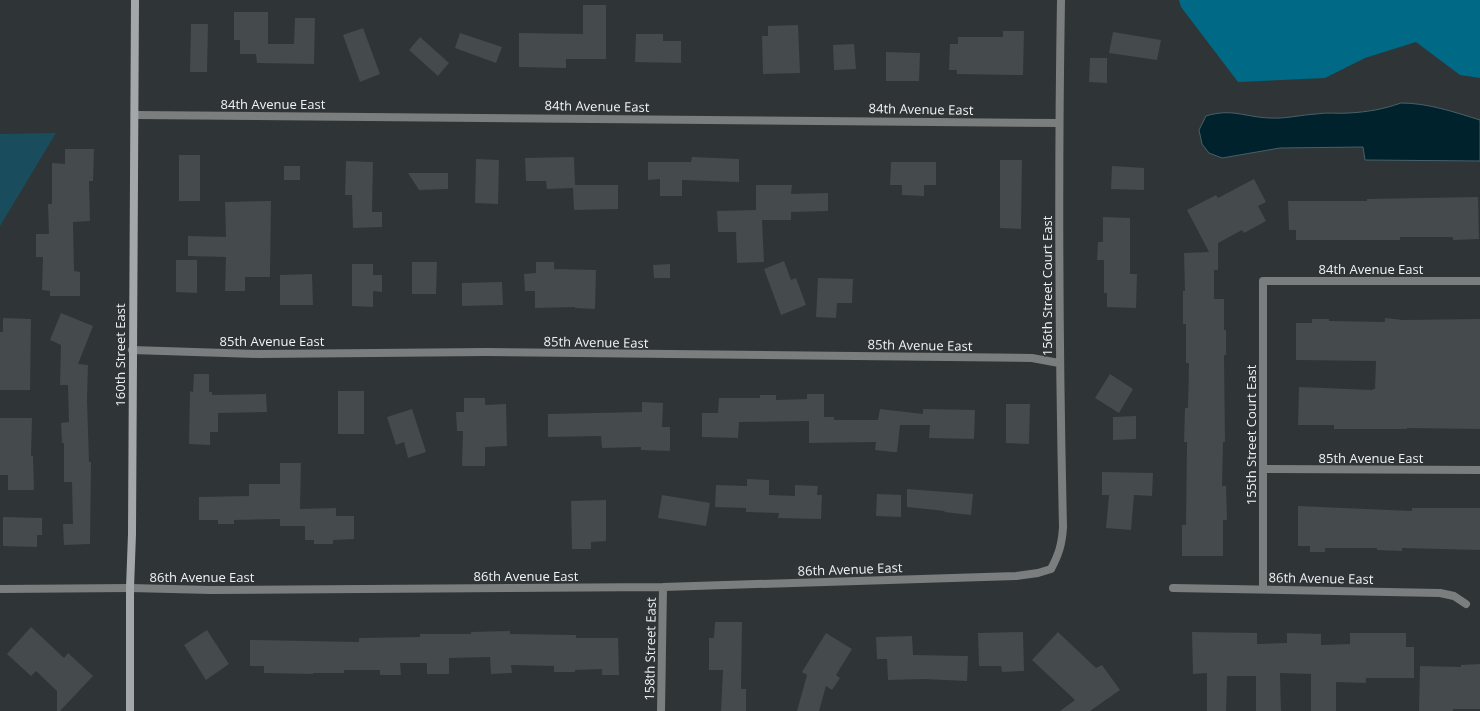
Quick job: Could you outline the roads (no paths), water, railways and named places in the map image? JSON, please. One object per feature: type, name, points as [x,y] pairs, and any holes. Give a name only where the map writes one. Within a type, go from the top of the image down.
[{"type":"main road","name":"160th Street East","points":[[130,711],[135,0]]},
{"type":"street","name":"156th Street Court East","points":[[1051,569],[1059,556],[1063,527],[1059,363],[1059,123],[1061,0]]},
{"type":"street","name":"84th Avenue East","points":[[135,115],[1059,123]]},
{"type":"street","name":"84th Avenue East","points":[[1263,281],[1480,281]]},
{"type":"street","name":"155th Street Court East","points":[[1263,281],[1263,589]]},
{"type":"street","name":"85th Avenue East","points":[[132,350],[259,354],[495,352],[1032,358],[1059,363]]},
{"type":"street","name":"85th Avenue East","points":[[1263,470],[1480,470]]},
{"type":"street","name":"86th Avenue East","points":[[0,589],[130,588],[219,590],[663,588],[1016,576],[1038,573],[1051,569]]},
{"type":"street","name":"158th Street East","points":[[661,711],[663,588]]},
{"type":"street","name":"86th Avenue East","points":[[1173,588],[1440,593],[1454,596],[1466,604]]}]
